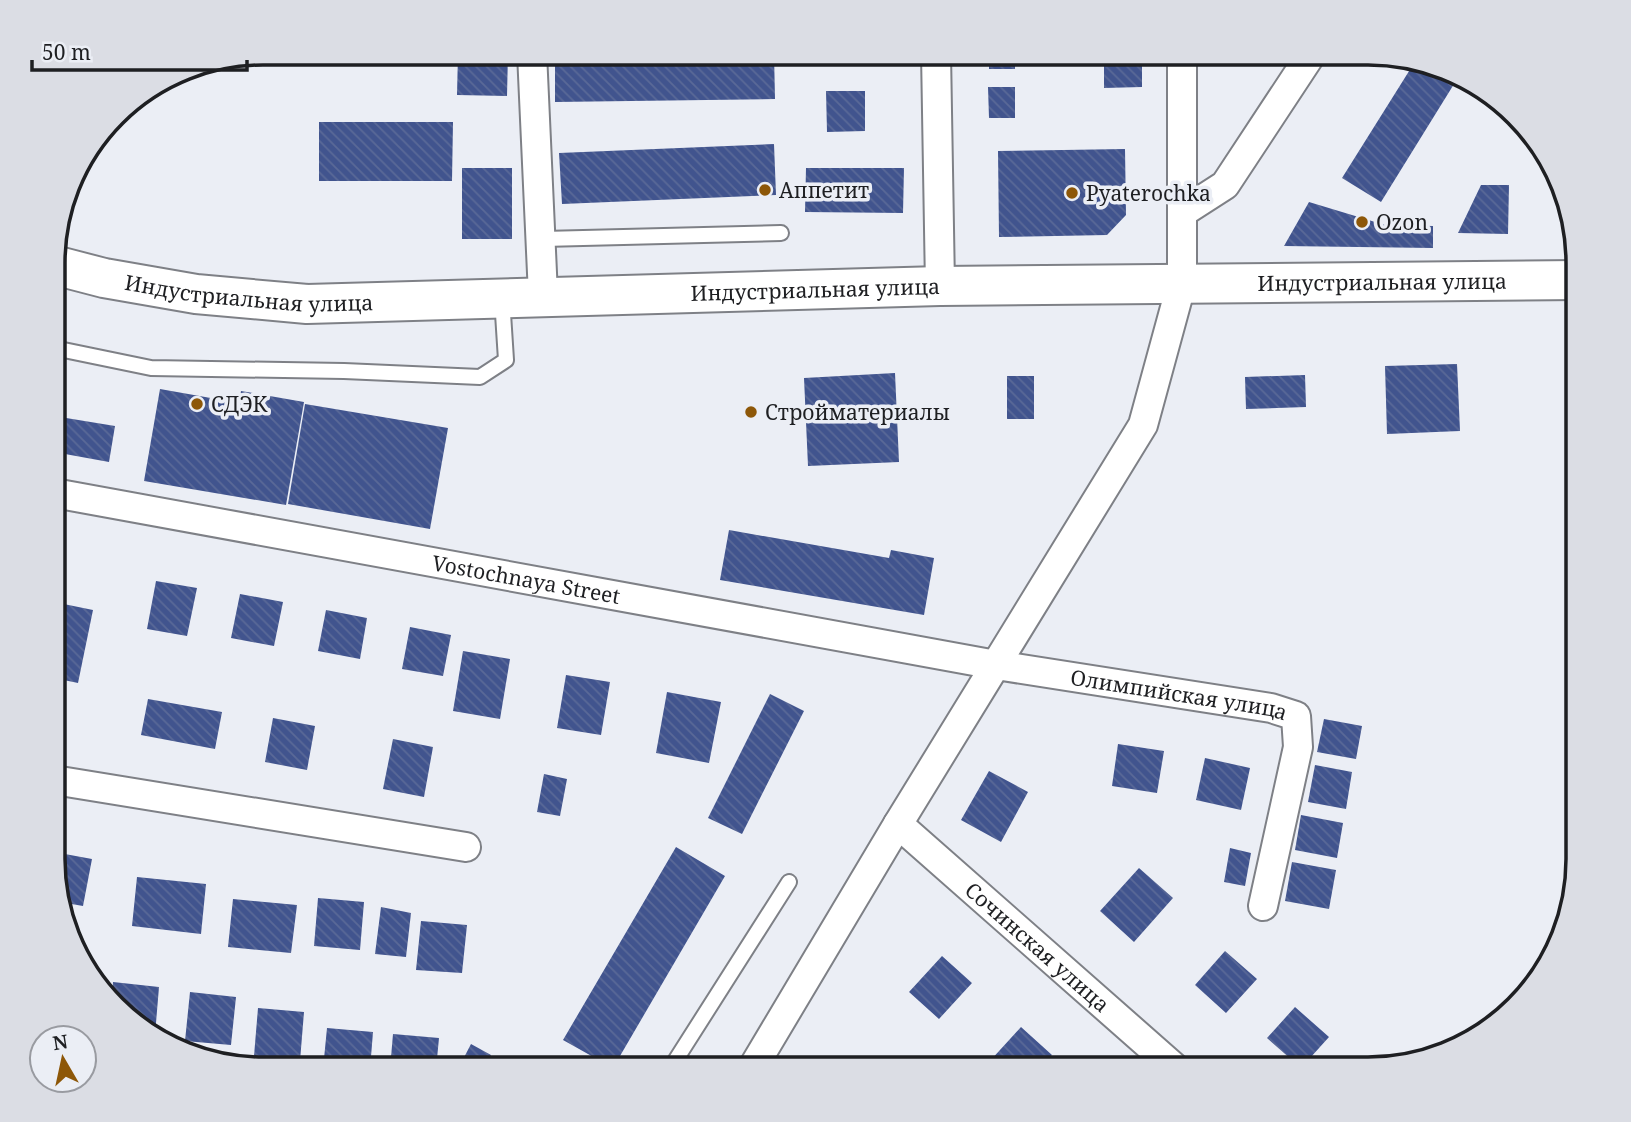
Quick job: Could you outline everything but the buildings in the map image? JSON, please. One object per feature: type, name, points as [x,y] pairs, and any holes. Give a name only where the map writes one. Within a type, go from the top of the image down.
[{"type":"street","points":[[534,65],[543,295]]},
{"type":"street","points":[[936,65],[940,286]]},
{"type":"street","points":[[759,1057],[898,824],[1143,425],[1182,282],[1182,65]]},
{"type":"street","points":[[1182,212],[1225,186],[1304,65]]},
{"type":"street","name":"Индустриальная улица","points":[[65,268],[104,278],[196,294],[307,304],[543,295],[940,286],[1566,280]]},
{"type":"street","name":"Vostochnaya Street","points":[[65,495],[996,665]]},
{"type":"street","name":"Олимпийская улица","points":[[996,665],[1271,708],[1296,716],[1298,747],[1263,906]]},
{"type":"street","points":[[65,781],[466,847]]},
{"type":"street","name":"Сочинская улица","points":[[898,824],[1162,1057]]},
{"type":"lane","points":[[542,239],[781,233]]},
{"type":"lane","points":[[65,350],[151,368],[344,371],[480,377],[506,360],[502,297]]},
{"type":"lane","points":[[678,1057],[789,882]]},
{"type":"place","name":"Аппетит","points":[[765,190]]},
{"type":"place","name":"Pyaterochka","points":[[1072,193]]},
{"type":"place","name":"Ozon","points":[[1362,222]]},
{"type":"place","name":"СДЭК","points":[[197,404]]},
{"type":"place","name":"Стройматериалы","points":[[751,412]]}]
